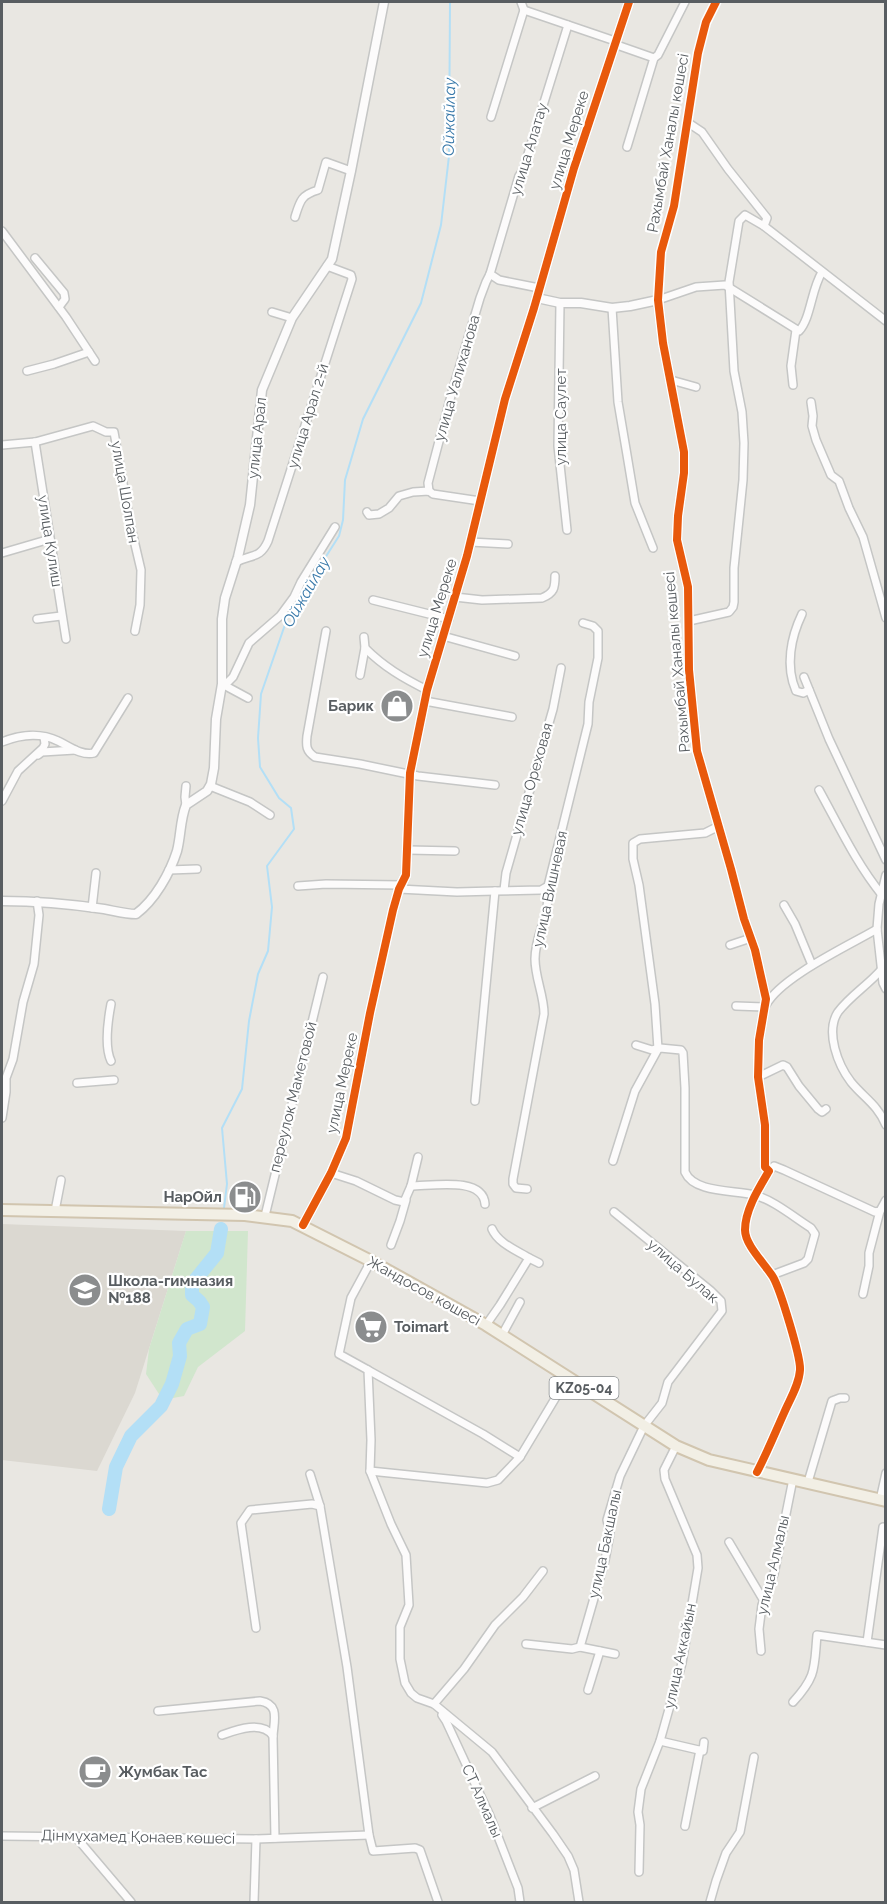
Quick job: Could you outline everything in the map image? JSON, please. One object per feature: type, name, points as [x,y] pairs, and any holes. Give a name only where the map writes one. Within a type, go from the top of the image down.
[{"type":"main road","name":"Жандосов көшесі","points":[[2,1210],[265,1216],[292,1221],[371,1261],[486,1325],[676,1446],[709,1460],[883,1501]]},
{"type":"street","name":"улица Арал","points":[[210,786],[214,768],[216,719],[222,684],[222,620],[225,598],[250,505],[262,390],[292,318],[332,259],[384,2]]},
{"type":"street","points":[[491,117],[524,10],[521,2]]},
{"type":"street","name":"улица Мереке","points":[[303,1225],[331,1173],[346,1138],[370,1013],[400,887],[406,875],[410,773],[419,722],[471,542],[505,399],[574,168],[629,2]]},
{"type":"street","points":[[627,147],[654,58],[658,55],[685,2]]},
{"type":"street","name":"Рахымбай Ханалы көшесі","points":[[716,2],[706,22],[698,53],[674,206],[662,252],[658,300],[663,343],[684,452],[677,540],[688,587],[689,670],[697,751],[759,966],[765,1006],[759,1040],[758,1077],[765,1125],[765,1167],[769,1171]]},
{"type":"street","points":[[524,10],[568,24],[654,58]]},
{"type":"street","name":"улица Алатау","points":[[490,274],[568,24]]},
{"type":"street","points":[[687,122],[702,132],[767,218],[764,226]]},
{"type":"street","points":[[295,217],[306,193],[318,190],[326,162],[351,171]]},
{"type":"street","points":[[688,621],[729,612],[734,602],[734,568],[743,480],[744,443],[742,412],[734,370],[729,287],[739,220],[744,215],[764,226],[885,321]]},
{"type":"street","points":[[2,232],[59,307],[95,361]]},
{"type":"street","points":[[35,258],[64,293],[64,299],[59,307]]},
{"type":"street","name":"улица Арал 2-й","points":[[236,562],[258,555],[264,550],[268,541],[352,279],[351,275],[327,266]]},
{"type":"street","points":[[537,298],[560,303],[581,303],[612,308],[658,300],[696,287],[725,285],[799,331],[807,316],[815,285],[822,272]]},
{"type":"street","points":[[490,274],[500,280],[539,288]]},
{"type":"street","name":"улица Уалиханова","points":[[429,487],[452,393],[490,274]]},
{"type":"street","name":"улица Саулет","points":[[560,303],[558,446],[567,530]]},
{"type":"street","points":[[612,308],[618,402],[625,447],[635,503],[653,548]]},
{"type":"street","points":[[272,312],[292,318]]},
{"type":"street","points":[[793,385],[791,366],[796,330]]},
{"type":"street","points":[[27,370],[89,352]]},
{"type":"street","points":[[670,380],[696,387]]},
{"type":"street","points":[[811,402],[812,426],[816,440],[831,475],[839,481],[863,537],[885,618]]},
{"type":"street","name":"улица Шолпан","points":[[2,445],[35,442],[93,426],[106,432],[114,432],[141,570],[140,605],[135,631]]},
{"type":"street","name":"улица Кулиш","points":[[35,442],[66,639]]},
{"type":"street","points":[[367,512],[369,515],[379,514],[389,508],[399,496],[429,487],[433,494],[480,501]]},
{"type":"street","points":[[222,684],[227,683],[233,676],[249,643],[280,616],[294,597],[335,527]]},
{"type":"street","points":[[2,553],[50,539]]},
{"type":"street","points":[[471,542],[508,544]]},
{"type":"street","points":[[455,597],[482,600],[542,598],[551,594],[554,589],[555,576]]},
{"type":"street","points":[[373,600],[449,619]]},
{"type":"street","points":[[802,614],[792,641],[792,681],[796,691],[803,693],[809,690]]},
{"type":"street","points":[[37,619],[61,616]]},
{"type":"street","name":"улица Вишневая","points":[[527,1189],[516,1188],[513,1179],[544,1014],[544,1003],[536,975],[537,934],[546,910],[548,886],[586,734],[597,658],[598,631],[593,626],[583,623]]},
{"type":"street","points":[[326,631],[307,736],[308,750],[315,757],[418,776],[495,786]]},
{"type":"street","points":[[443,636],[515,656]]},
{"type":"street","points":[[360,675],[365,648],[364,637]]},
{"type":"street","points":[[365,648],[398,676],[427,690]]},
{"type":"street","points":[[362,666],[365,660],[371,658],[381,663]]},
{"type":"street","name":"улица Ореховая","points":[[504,890],[506,873],[553,709],[561,669]]},
{"type":"street","points":[[804,676],[847,779],[885,860]]},
{"type":"street","points":[[222,684],[248,698]]},
{"type":"street","points":[[2,742],[22,736],[44,736],[56,739],[75,750],[94,753],[128,698]]},
{"type":"street","points":[[425,701],[512,717]]},
{"type":"street","points":[[38,755],[45,744],[44,736]]},
{"type":"street","points":[[2,801],[23,766],[42,752],[75,750]]},
{"type":"street","points":[[2,901],[37,902],[136,914],[152,898],[169,870],[177,850],[186,805],[184,797],[186,786]]},
{"type":"street","points":[[186,805],[207,791],[210,786],[242,799],[270,815]]},
{"type":"street","points":[[819,790],[855,857],[882,895]]},
{"type":"street","points":[[613,1161],[635,1091],[658,1049],[655,1004],[639,885],[633,859],[633,843],[640,839],[705,833],[719,826]]},
{"type":"street","points":[[408,850],[455,851]]},
{"type":"street","points":[[169,870],[197,869]]},
{"type":"street","points":[[92,908],[96,873]]},
{"type":"street","points":[[885,875],[877,929],[885,989]]},
{"type":"street","points":[[298,886],[357,884],[457,892],[541,890],[548,886]]},
{"type":"street","points":[[475,1101],[495,891]]},
{"type":"street","points":[[2,1118],[6,1078],[13,1059],[23,1002],[34,963],[39,915],[37,902]]},
{"type":"street","points":[[784,905],[795,924],[812,965]]},
{"type":"street","points":[[736,1006],[765,1006],[773,994],[812,965],[877,929]]},
{"type":"street","points":[[730,945],[751,938]]},
{"type":"street","points":[[881,970],[837,1014],[833,1036],[838,1059],[844,1071],[878,1109],[885,1125]]},
{"type":"street","name":"переулок Маметовой","points":[[265,1216],[323,977]]},
{"type":"street","points":[[111,1004],[108,1055],[111,1061]]},
{"type":"street","points":[[636,1045],[652,1050],[678,1049],[683,1053],[685,1173],[688,1179],[696,1185],[755,1195],[811,1228],[815,1234],[808,1258],[804,1263],[772,1275]]},
{"type":"street","points":[[758,1077],[783,1065],[787,1067],[818,1109],[822,1112],[826,1109]]},
{"type":"street","points":[[77,1083],[114,1080]]},
{"type":"street","points":[[391,1245],[403,1203],[411,1186],[418,1157]]},
{"type":"street","points":[[757,1472],[793,1394],[800,1369],[798,1354],[777,1285],[746,1237],[746,1222],[755,1195],[774,1166],[877,1214]]},
{"type":"street","points":[[331,1173],[356,1181],[403,1203]]},
{"type":"street","points":[[55,1211],[61,1180]]},
{"type":"street","points":[[411,1186],[464,1184],[480,1191],[485,1204]]},
{"type":"street","points":[[863,1294],[877,1214],[885,1200]]},
{"type":"street","name":"улица Булак","points":[[614,1212],[721,1301],[722,1311],[719,1316],[681,1364],[669,1382],[662,1403],[644,1426]]},
{"type":"street","points":[[492,1229],[500,1240],[539,1263]]},
{"type":"street","points":[[486,1325],[529,1258]]},
{"type":"street","points":[[371,1261],[351,1298],[339,1354],[520,1457]]},
{"type":"street","points":[[786,1271],[798,1273]]},
{"type":"street","points":[[502,1335],[520,1302]]},
{"type":"street","points":[[368,1370],[370,1471],[406,1555],[409,1605],[400,1627],[400,1659],[405,1683],[417,1698],[434,1704],[492,1752],[553,1834],[574,1870],[579,1902]]},
{"type":"street","points":[[370,1471],[487,1483],[498,1480],[520,1457],[568,1377]]},
{"type":"street","points":[[808,1482],[832,1401],[845,1398]]},
{"type":"street","name":"улица Бакшалы","points":[[580,1647],[605,1560],[610,1533],[607,1520],[620,1476],[644,1426]]},
{"type":"street","name":"улица Аккайын","points":[[639,1872],[638,1812],[641,1789],[660,1741],[682,1663],[698,1568],[697,1555],[665,1479],[664,1470],[676,1446]]},
{"type":"street","points":[[883,1501],[885,1473]]},
{"type":"street","points":[[310,1474],[320,1506],[347,1666],[373,1851],[415,1848],[420,1850],[438,1902]]},
{"type":"street","name":"улица Алмалы","points":[[761,1651],[759,1629],[764,1601],[774,1574],[793,1479]]},
{"type":"street","points":[[256,1628],[241,1523],[250,1510],[312,1504],[320,1506]]},
{"type":"street","points":[[867,1642],[883,1527]]},
{"type":"street","points":[[729,1542],[764,1601]]},
{"type":"street","points":[[434,1704],[464,1669],[495,1625],[523,1597],[543,1571]]},
{"type":"street","points":[[793,1702],[806,1688],[813,1675],[817,1635],[885,1645]]},
{"type":"street","points":[[526,1644],[580,1647],[615,1654]]},
{"type":"street","points":[[588,1690],[600,1651]]},
{"type":"street","points":[[158,1711],[260,1701],[272,1705],[275,1711],[273,1736],[275,1838]]},
{"type":"street","name":"СТ Алмалы","points":[[434,1704],[446,1721],[490,1816],[515,1880],[520,1902]]},
{"type":"street","points":[[222,1735],[255,1727],[266,1729],[273,1736]]},
{"type":"street","points":[[660,1741],[703,1751],[704,1742]]},
{"type":"street","points":[[685,1826],[700,1750]]},
{"type":"street","points":[[710,1902],[726,1853],[740,1832],[754,1757]]},
{"type":"street","points":[[532,1808],[595,1776]]},
{"type":"street","name":"Дінмұхамед Қонаев көшесі","points":[[2,1836],[256,1839],[369,1835]]},
{"type":"street","points":[[75,1836],[130,1902]]},
{"type":"street","points":[[254,1902],[256,1839]]},
{"type":"shaded area","name":"Школа-гимназия №188","points":[[2,1224],[186,1231],[135,1393],[97,1471],[2,1460]]},
{"type":"green space","points":[[186,1231],[248,1231],[245,1331],[198,1367],[184,1396],[173,1398],[159,1394],[146,1374],[149,1349]]},
{"type":"waterway","name":"Ойжайлау","points":[[224,1208],[227,1184],[222,1128],[242,1089],[249,1021],[258,974],[268,951],[272,907],[267,866],[294,829],[291,808],[279,798],[260,767],[258,738],[261,694],[288,616],[339,536],[343,520],[345,480],[363,419],[421,303],[441,225],[449,156],[450,2]]},
{"type":"waterway","points":[[109,1509],[116,1467],[131,1436],[161,1406],[172,1384],[180,1356],[179,1343],[187,1329],[200,1324],[203,1307],[192,1295],[192,1284],[217,1253],[221,1229]]},
{"type":"cycle path","points":[[303,1225],[331,1173],[346,1138],[393,910],[406,875],[410,773],[427,690],[467,556],[505,399],[574,168],[629,2]]},
{"type":"cycle path","points":[[716,2],[706,22],[698,53],[674,206],[661,252],[658,300],[663,343],[684,452],[677,540],[688,587],[689,670],[697,751],[744,919],[755,950],[766,999],[759,1040],[758,1077],[765,1125],[765,1167],[769,1171],[750,1207],[745,1230],[748,1242],[776,1284],[790,1323],[800,1370],[796,1387],[757,1472]]},
{"type":"place","name":"Барик","points":[[397,706]]},
{"type":"place","name":"НарОйл","points":[[245,1197]]},
{"type":"place","name":"Школа-гимназия №188","points":[[85,1290]]},
{"type":"place","name":"Toimart","points":[[371,1327]]},
{"type":"place","name":"Жумбак Тас","points":[[95,1772]]}]
